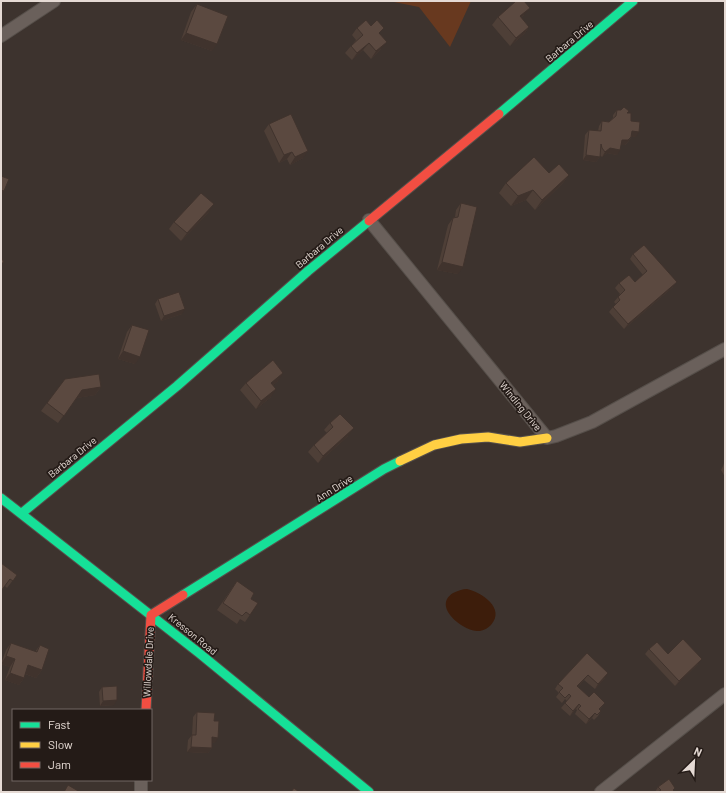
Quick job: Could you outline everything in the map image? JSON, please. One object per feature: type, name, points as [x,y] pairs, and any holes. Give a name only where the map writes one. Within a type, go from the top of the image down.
[{"type":"street","points":[[1,36],[54,1]]},
{"type":"street","name":"Barbara Drive","points":[[22,513],[177,386],[308,271],[575,51],[633,1]]},
{"type":"street","name":"Winding Drive","points":[[369,220],[547,438],[592,422],[725,349]]},
{"type":"street","name":"Ann Drive","points":[[151,615],[384,470],[434,445],[461,438],[488,437],[520,442],[529,442],[547,438]]},
{"type":"street","name":"Kresson Road","points":[[1,498],[151,615],[369,792]]},
{"type":"street","name":"Willowdale Drive","points":[[146,709],[151,615]]},
{"type":"street","points":[[601,792],[725,694]]},
{"type":"street","points":[[141,781],[141,792]]},
{"type":"shaded area","points":[[389,1],[471,1],[450,47],[419,7]]},
{"type":"shaded area","points":[[467,589],[485,597],[494,607],[496,613],[495,619],[488,628],[480,631],[474,631],[466,628],[459,624],[448,612],[446,605],[447,599],[453,593]]},
{"type":"building","points":[[516,1],[524,1],[530,8],[520,16],[529,27],[516,38],[498,17]]},
{"type":"building","points":[[197,4],[228,16],[217,44],[186,33]]},
{"type":"building","points":[[366,20],[371,26],[377,20],[384,28],[379,33],[387,42],[376,51],[369,43],[357,53],[351,46],[363,35],[357,28]]},
{"type":"building","points":[[624,107],[629,111],[627,113],[631,113],[631,121],[640,122],[639,132],[632,131],[631,137],[628,140],[622,140],[620,150],[610,148],[605,152],[601,144],[600,157],[586,155],[589,130],[601,131],[602,121],[609,122],[616,116],[617,110],[621,110]]},
{"type":"building","points":[[291,114],[308,151],[295,157],[292,152],[284,155],[269,124]]},
{"type":"building","points":[[534,157],[549,173],[559,164],[569,175],[542,200],[533,190],[518,196],[506,183]]},
{"type":"building","points":[[1,176],[9,179],[4,191],[1,190]]},
{"type":"building","points":[[201,193],[214,204],[187,233],[174,222]]},
{"type":"building","points":[[461,203],[477,207],[463,267],[442,262],[453,218],[458,217]]},
{"type":"building","points":[[644,245],[677,282],[628,324],[613,307],[620,300],[618,297],[625,290],[619,283],[629,275],[635,282],[647,271],[633,254]]},
{"type":"building","points":[[1,257],[4,262],[1,264]]},
{"type":"building","points":[[179,292],[185,309],[164,316],[158,299]]},
{"type":"building","points":[[132,325],[149,330],[140,357],[123,351]]},
{"type":"building","points":[[273,360],[283,373],[271,383],[276,389],[261,401],[246,383]]},
{"type":"building","points":[[99,374],[101,387],[82,390],[64,416],[47,403],[65,379]]},
{"type":"building","points":[[340,414],[354,428],[323,456],[314,445],[333,427],[330,423]]},
{"type":"building","points":[[1,563],[17,575],[13,581],[10,579],[1,591]]},
{"type":"building","points":[[237,581],[254,593],[251,599],[258,603],[250,615],[246,612],[242,616],[223,603]]},
{"type":"building","points":[[683,639],[702,659],[679,681],[649,649],[657,642],[668,654]]},
{"type":"building","points":[[11,643],[37,652],[40,645],[49,649],[42,670],[28,665],[24,678],[10,673],[15,659],[6,656]]},
{"type":"building","points":[[587,653],[608,673],[598,684],[588,675],[577,686],[589,697],[594,692],[605,703],[599,709],[601,711],[597,715],[595,713],[589,719],[578,709],[581,706],[579,704],[573,711],[565,703],[571,696],[569,694],[565,698],[559,692],[563,688],[558,684]]},
{"type":"building","points":[[117,686],[117,700],[103,701],[102,687]]},
{"type":"building","points":[[197,712],[215,713],[214,721],[219,721],[218,738],[212,737],[212,748],[191,747],[192,735],[196,735]]},
{"type":"building","points":[[669,779],[675,788],[673,790],[675,792],[658,792],[661,790],[658,787]]},
{"type":"building","points":[[68,785],[80,792],[64,792]]},
{"type":"building","points":[[294,788],[299,792],[291,792]]},
{"type":"traffic: fast","points":[[499,114],[633,1]]},
{"type":"traffic: fast","points":[[22,513],[177,386],[308,271],[369,221]]},
{"type":"traffic: fast","points":[[183,595],[384,469],[400,461]]},
{"type":"traffic: fast","points":[[1,498],[199,653],[369,792]]},
{"type":"traffic: slow","points":[[400,461],[434,445],[461,439],[488,437],[520,442],[547,438]]},
{"type":"traffic: jam","points":[[369,221],[499,114]]},
{"type":"traffic: jam","points":[[146,709],[151,615],[183,595]]}]
